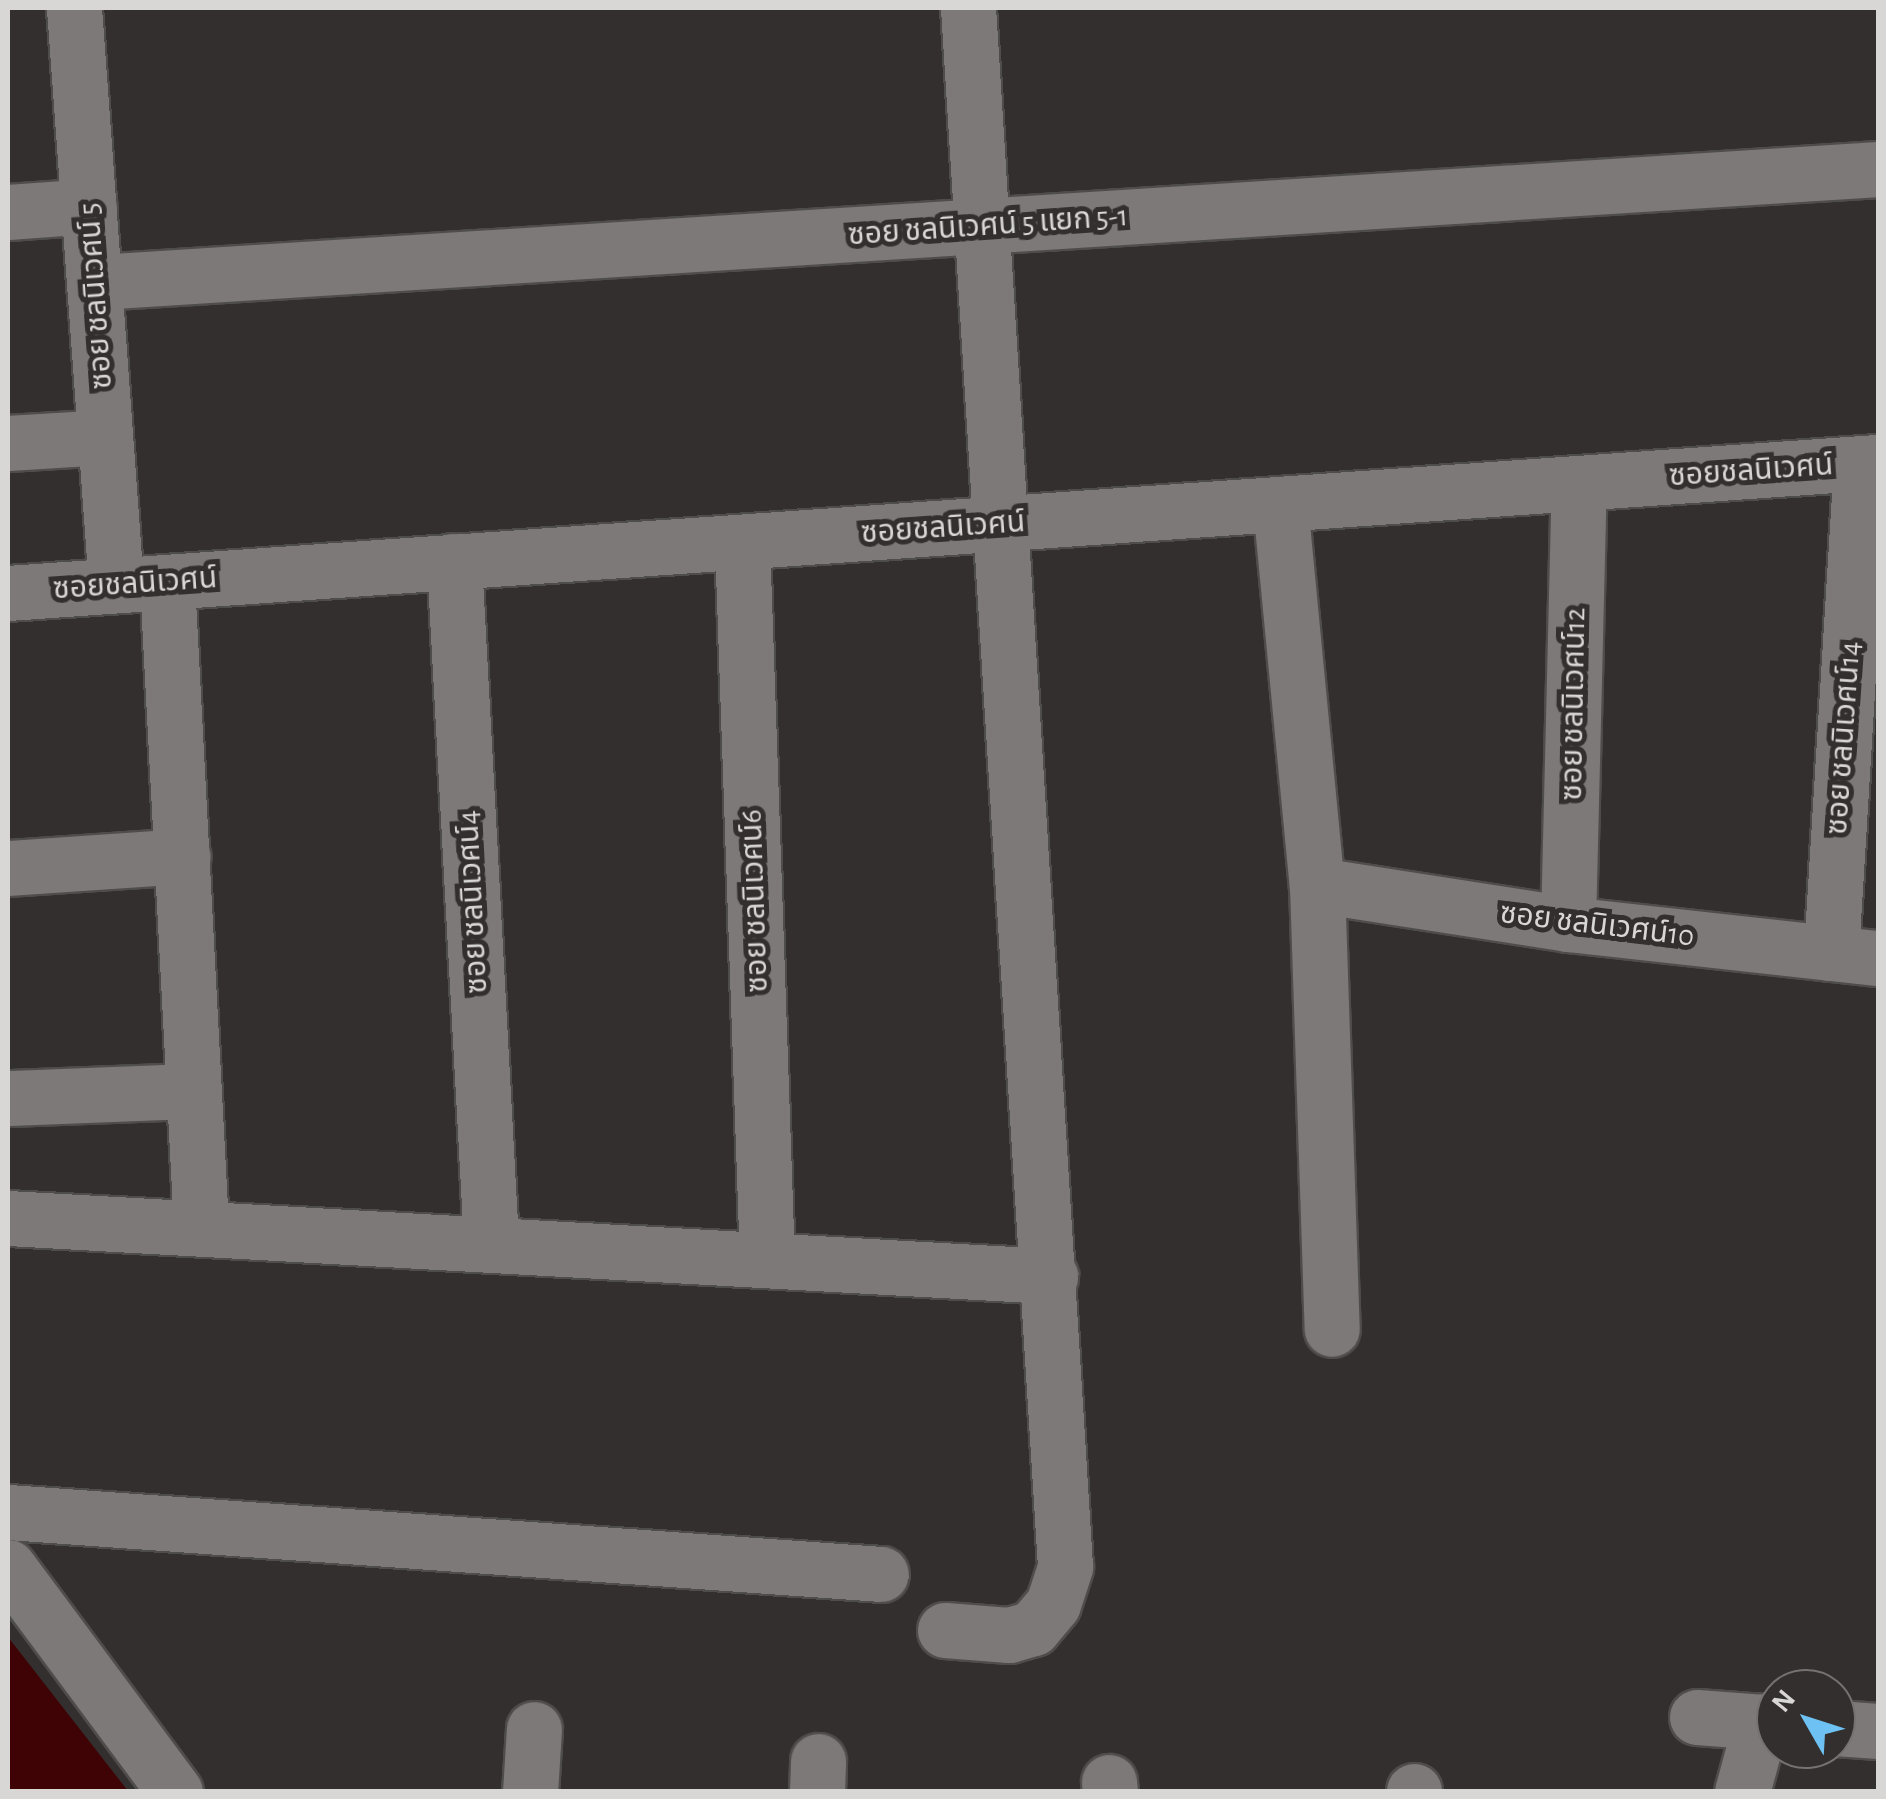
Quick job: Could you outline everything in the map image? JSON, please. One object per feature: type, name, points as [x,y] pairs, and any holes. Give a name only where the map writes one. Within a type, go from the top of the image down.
[{"type":"street","name":"ซอย ชลนิเวศน์ 5","points":[[74,8],[98,282],[105,438],[141,584],[184,856],[201,1227]]},
{"type":"street","points":[[944,1630],[1009,1635],[1033,1628],[1053,1604],[1065,1566],[1004,524],[968,8]]},
{"type":"street","name":"ซอย ชลนิเวศน์ 5 แยก 5-1","points":[[98,282],[1878,170]]},
{"type":"street","points":[[8,212],[89,206]]},
{"type":"street","points":[[8,443],[105,438]]},
{"type":"street","name":"ซอยชลนิเวศน์","points":[[8,593],[1870,463]]},
{"type":"street","name":"ซอย ชลนิเวศน์14","points":[[1855,956],[1870,463]]},
{"type":"street","name":"ซอย ชลนิเวศน์12","points":[[1568,924],[1579,483]]},
{"type":"street","points":[[1280,504],[1317,885],[1332,1329]]},
{"type":"street","name":"ซอย ชลนิเวศน์6","points":[[742,542],[767,1260]]},
{"type":"street","name":"ซอย ชลนิเวศน์4","points":[[454,562],[491,1244]]},
{"type":"street","points":[[8,868],[184,856]]},
{"type":"street","name":"ซอย ชลนิเวศน์10","points":[[1317,885],[1568,924],[1855,956]]},
{"type":"street","points":[[8,1098],[194,1091]]},
{"type":"street","points":[[8,1218],[1050,1276]]},
{"type":"street","points":[[8,1512],[881,1574]]},
{"type":"street","points":[[8,1566],[175,1792]]},
{"type":"street","points":[[1697,1717],[1756,1722]]},
{"type":"street","points":[[530,1792],[534,1729]]},
{"type":"street","points":[[1742,1792],[1756,1755]]},
{"type":"shaded area","points":[[8,1637],[128,1791],[8,1791]]}]
